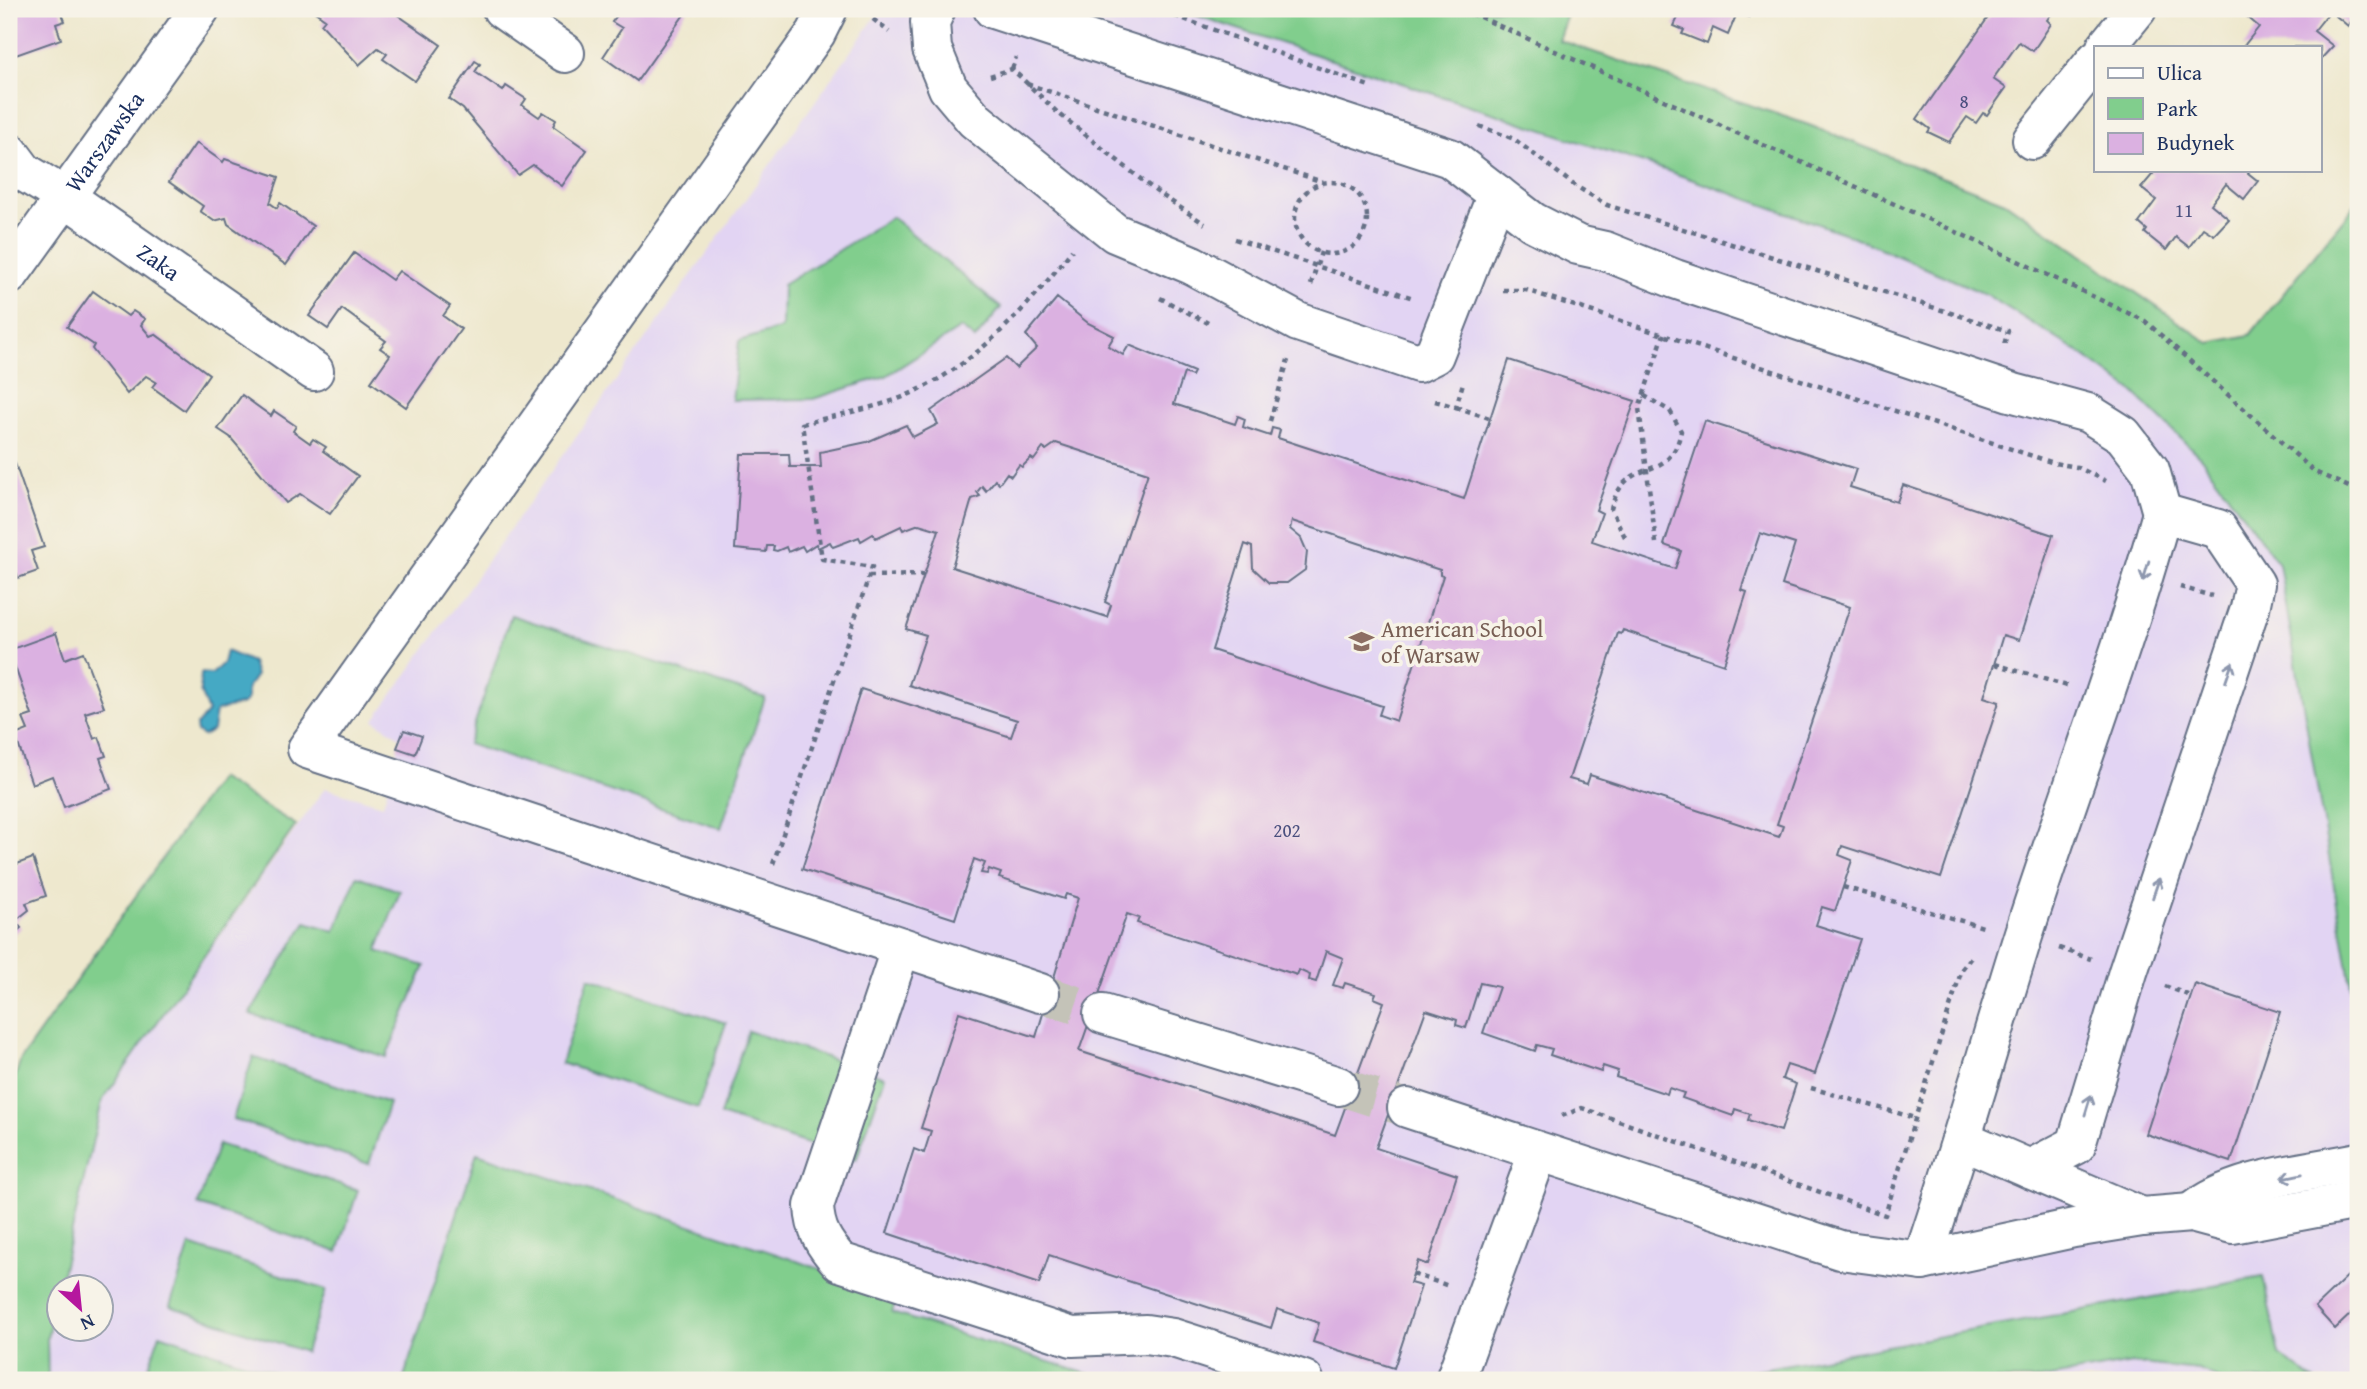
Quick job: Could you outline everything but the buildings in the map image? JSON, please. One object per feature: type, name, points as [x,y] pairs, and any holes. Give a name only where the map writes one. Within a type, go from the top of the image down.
[{"type":"street","name":"Warszawska","points":[[9,275],[67,198],[200,9]]},
{"type":"street","points":[[502,9],[565,52]]},
{"type":"street","points":[[828,9],[816,33],[307,749],[1040,993]]},
{"type":"street","points":[[936,9],[930,22],[932,48],[948,88],[975,120],[1115,233],[1192,265],[1298,322],[1418,363],[1434,355],[1497,194]]},
{"type":"street","points":[[993,9],[1450,158],[1533,222],[1578,245],[1605,251],[1675,279],[1992,386],[2088,413],[2123,435],[2150,470],[2162,513],[2145,576],[2023,936],[1963,1140],[1922,1261]]},
{"type":"street","points":[[2107,46],[2137,9]]},
{"type":"street","points":[[2032,141],[2094,63]]},
{"type":"street","name":"Zaka","points":[[9,152],[24,172],[67,198],[314,371]]},
{"type":"street","points":[[2030,1169],[2076,1144],[2128,972],[2250,608],[2255,584],[2218,529],[2162,513]]},
{"type":"street","points":[[901,947],[814,1206],[815,1225],[825,1245],[840,1262],[1072,1337],[1146,1334],[1172,1338],[1304,1380]]},
{"type":"street","points":[[1103,1014],[1338,1086]]},
{"type":"street","points":[[1407,1108],[1840,1250],[1922,1261],[2074,1228],[2141,1217],[2191,1213],[2232,1224],[2358,1200]]},
{"type":"street","points":[[1963,1140],[2141,1217]]},
{"type":"street","points":[[2076,1144],[2141,1217]]},
{"type":"street","points":[[1455,1380],[1538,1153]]},
{"type":"street","points":[[2191,1213],[2209,1198],[2232,1189],[2358,1162]]},
{"type":"path","points":[[1462,9],[1963,235],[2146,321],[2315,472],[2358,491]]},
{"type":"path","points":[[1012,69],[1018,51]]},
{"type":"path","points":[[984,78],[1012,69]]},
{"type":"path","points":[[1012,69],[1023,83],[1157,192],[1210,227]]},
{"type":"path","points":[[1023,83],[1323,183],[1335,182],[1356,191],[1366,212],[1363,235],[1345,251],[1321,252],[1310,247],[1297,228],[1295,216],[1303,195],[1323,183]]},
{"type":"path","points":[[1607,205],[2008,331],[1992,386]]},
{"type":"path","points":[[1232,239],[1452,308]]},
{"type":"path","points":[[771,869],[872,568],[822,559],[802,424],[895,399],[940,378],[986,344],[1036,297],[1078,242]]},
{"type":"path","points":[[1498,293],[1505,288],[1526,290],[2054,463],[2077,467],[2102,478],[2112,486]]},
{"type":"path","points":[[1656,543],[1639,408],[1664,334]]},
{"type":"path","points":[[1270,421],[1289,356]]},
{"type":"path","points":[[1456,407],[1467,370]]},
{"type":"path","points":[[1625,537],[1611,509],[1614,498],[1626,479],[1666,463],[1674,453],[1681,431],[1670,411],[1643,395]]},
{"type":"path","points":[[1430,399],[1489,418]]},
{"type":"path","points":[[869,576],[923,575]]},
{"type":"path","points":[[1995,664],[2078,689]]},
{"type":"path","points":[[1843,887],[1994,930]]},
{"type":"path","points":[[1558,1117],[1582,1108],[1885,1215],[1962,969],[1978,950]]},
{"type":"path","points":[[1811,1088],[1915,1118]]},
{"type":"shaded area","name":"American School of Warsaw","points":[[881,9],[1177,9],[1665,170],[1852,236],[1985,294],[2077,351],[2131,390],[2201,458],[2279,564],[2358,1027],[2358,1380],[48,1380],[47,1344],[116,1344],[116,1274],[62,1274],[102,1101],[325,788],[383,805],[401,738],[374,720]]},
{"type":"green space","points":[[1177,9],[1569,9],[1558,40],[1809,125],[2005,202],[2209,343],[2250,335],[2358,201],[2358,411],[2353,513],[2358,565],[2358,1027],[2279,564],[2201,458],[2131,390],[2077,351],[1985,294],[1852,236],[1665,170]]},
{"type":"green space","points":[[892,217],[1001,308],[975,339],[961,328],[886,376],[813,399],[732,400],[739,341],[782,328],[783,285]]},
{"type":"green space","points":[[511,615],[765,698],[721,828],[468,744]]},
{"type":"green space","points":[[219,778],[296,825],[102,1101],[62,1274],[46,1274],[48,1380],[9,1380],[9,1096],[21,1059]]},
{"type":"green space","points":[[357,876],[400,891],[377,951],[425,966],[386,1057],[250,1014],[306,922],[335,931]]},
{"type":"green space","points":[[589,978],[726,1023],[698,1108],[561,1063]]},
{"type":"green space","points":[[748,1031],[885,1077],[856,1160],[720,1115]]},
{"type":"green space","points":[[253,1057],[389,1103],[369,1164],[233,1119]]},
{"type":"green space","points":[[218,1144],[358,1190],[338,1252],[198,1205]]},
{"type":"green space","points":[[477,1153],[898,1295],[892,1313],[1107,1380],[403,1380]]},
{"type":"green space","points":[[190,1245],[326,1290],[305,1352],[170,1306]]},
{"type":"green space","points":[[2263,1277],[2279,1355],[2314,1380],[2222,1380],[2199,1370],[2132,1363],[2034,1380],[1702,1380]]},
{"type":"green space","points":[[160,1334],[295,1380],[144,1380]]},
{"type":"water","points":[[226,651],[252,662],[256,675],[247,688],[247,700],[243,704],[216,711],[213,730],[203,736],[197,732],[196,726],[208,712],[200,691],[201,673],[212,674],[223,663]]},
{"type":"tunnel","points":[[1040,993],[1103,1014]]},
{"type":"tunnel","points":[[1338,1086],[1407,1108]]},
{"type":"place","name":"American School of Warsaw","points":[[1361,642]]}]
